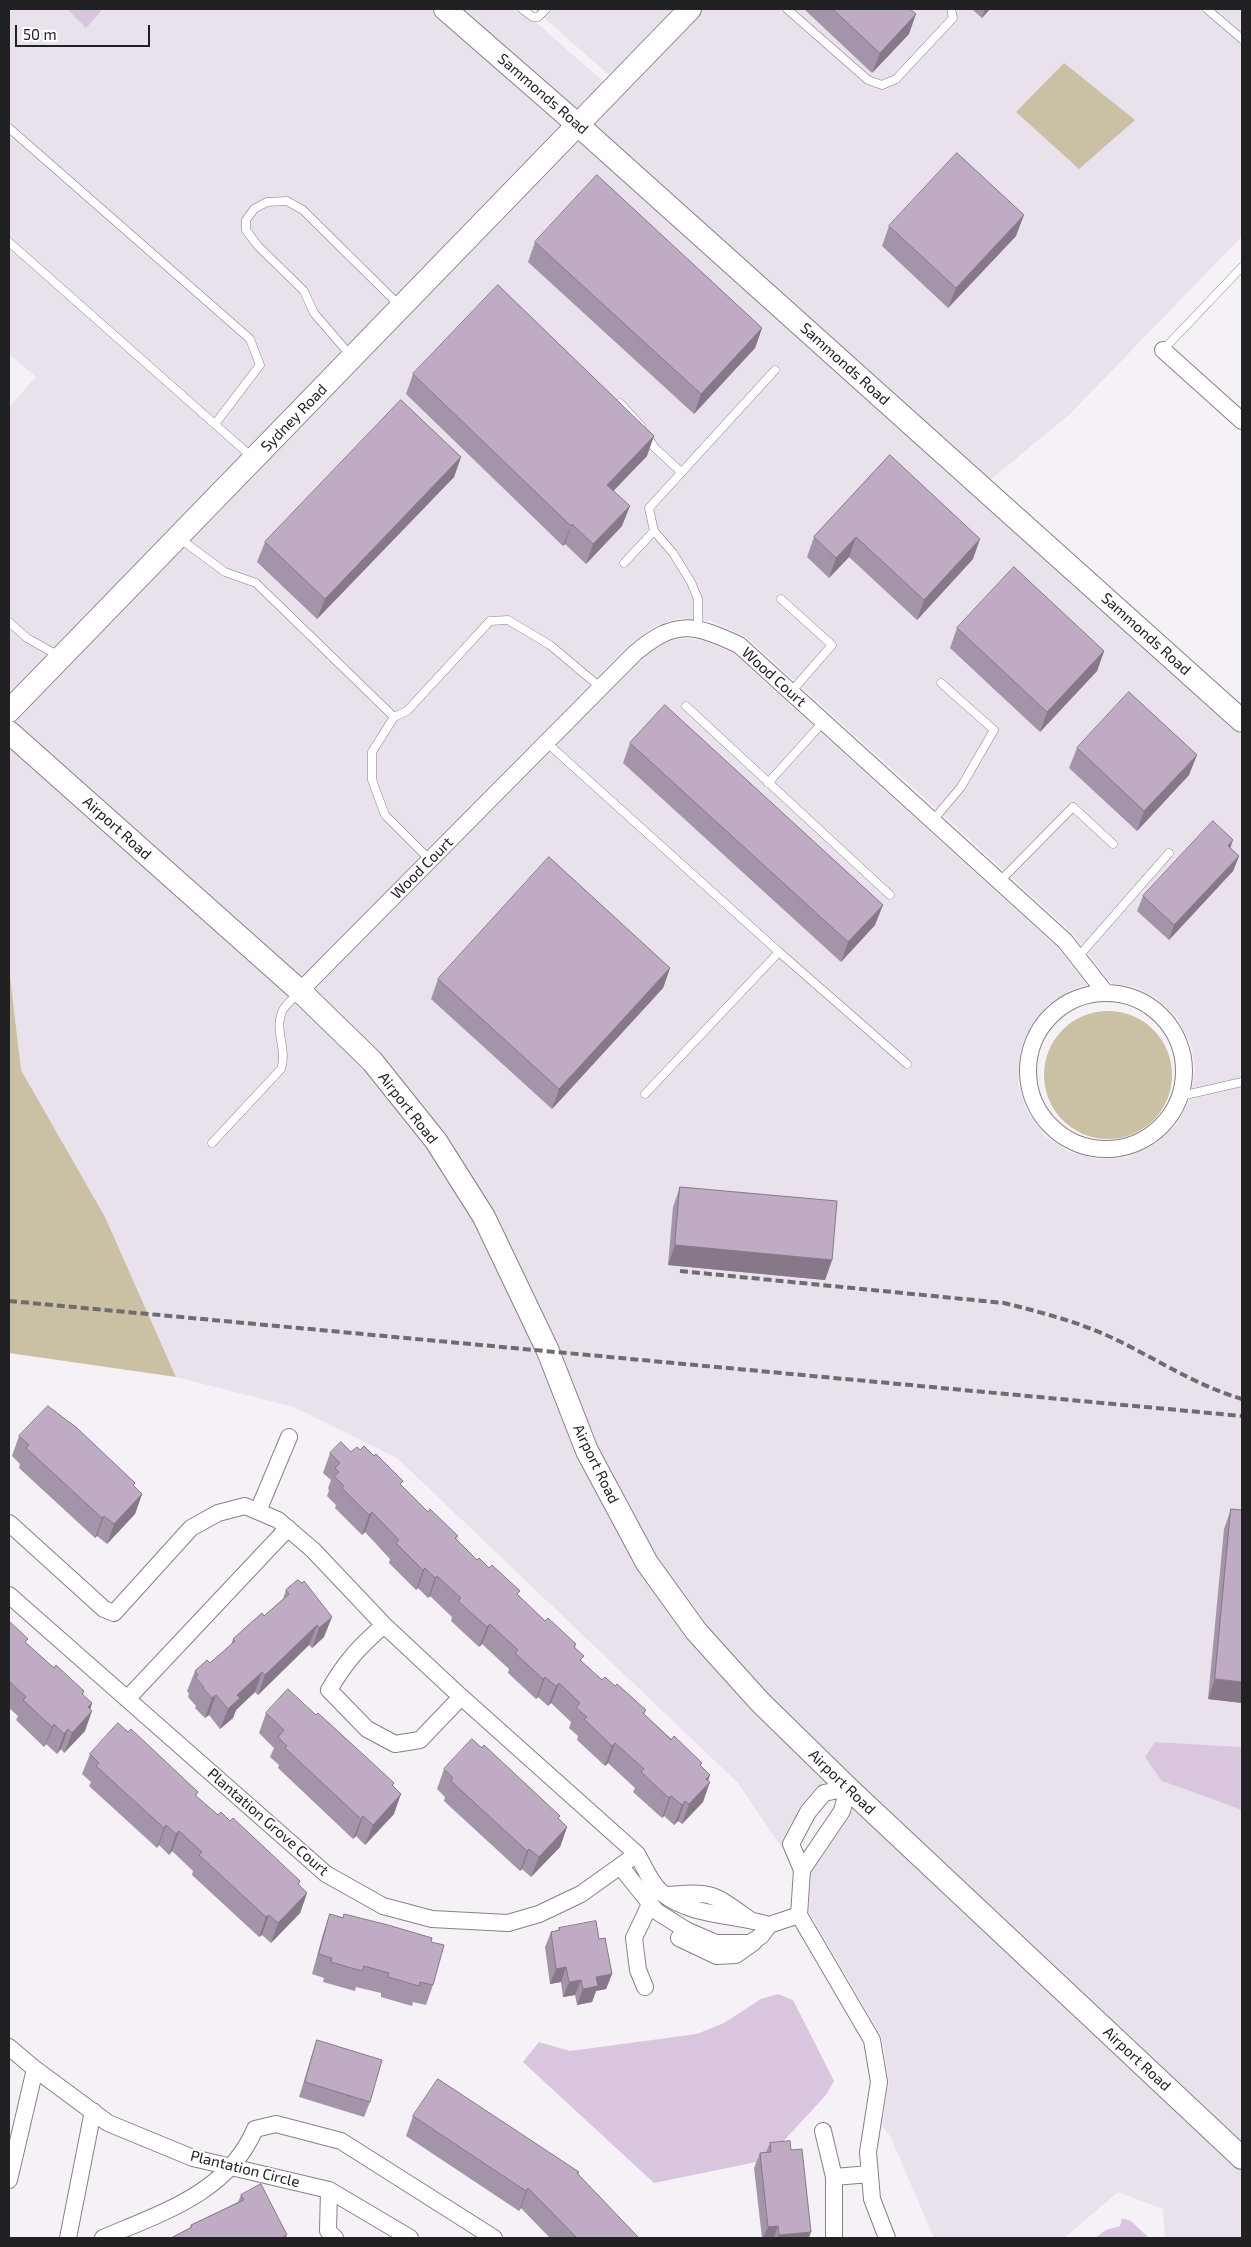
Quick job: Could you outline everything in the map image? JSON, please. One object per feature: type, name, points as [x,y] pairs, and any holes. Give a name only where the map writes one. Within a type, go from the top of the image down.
[{"type":"street","name":"Sammonds Road","points":[[446,9],[578,125],[1242,721]]},
{"type":"street","name":"Sydney Road","points":[[9,710],[690,9]]},
{"type":"street","points":[[1162,350],[1242,422]]},
{"type":"street","name":"Wood Court","points":[[300,991],[635,652],[655,636],[681,628],[709,631],[739,645],[934,820],[1065,941],[1105,992]]},
{"type":"street","name":"Airport Road","points":[[9,732],[300,991],[372,1061],[436,1141],[484,1217],[548,1351],[587,1451],[647,1563],[696,1631],[760,1702],[848,1788],[1242,2158]]},
{"type":"street","points":[[1105,992],[1130,996],[1152,1007],[1170,1025],[1181,1047],[1184,1064],[1185,1072],[1181,1096],[1168,1120],[1149,1138],[1125,1148],[1098,1150],[1073,1142],[1051,1127],[1035,1106],[1028,1080],[1029,1054],[1039,1030],[1056,1010],[1079,997],[1105,992]]},
{"type":"street","points":[[258,1511],[289,1436]]},
{"type":"street","points":[[9,1522],[104,1609],[114,1613],[191,1528],[218,1513],[245,1506],[278,1520],[313,1550],[384,1625],[461,1697],[638,1854],[653,1881],[666,1896],[706,1912],[735,1919],[749,1919],[765,1931]]},
{"type":"street","points":[[127,1699],[288,1528]]},
{"type":"street","name":"Plantation Grove Court","points":[[9,1595],[326,1874],[383,1906],[432,1919],[508,1923],[539,1914],[582,1894],[638,1854]]},
{"type":"street","points":[[384,1625],[361,1645],[344,1664],[330,1690],[366,1729],[395,1744],[420,1740],[461,1697]]},
{"type":"street","points":[[802,1870],[842,1811],[848,1788],[824,1793],[808,1812],[791,1844],[802,1870],[798,1915],[872,2040],[879,2082],[868,2152],[872,2200],[887,2238]]},
{"type":"street","points":[[620,1866],[652,1906],[686,1930],[716,1943],[750,1943],[765,1931],[798,1915]]},
{"type":"street","points":[[645,1987],[638,1970],[634,1938],[652,1906]]},
{"type":"street","name":"Plantation Circle","points":[[9,2046],[35,2069],[108,2123],[193,2158],[329,2190],[410,2238]]},
{"type":"street","points":[[9,2180],[35,2069]]},
{"type":"street","points":[[68,2238],[93,2111]]},
{"type":"street","points":[[102,2238],[190,2200],[222,2177],[248,2146],[255,2129],[276,2124],[341,2141],[494,2238]]},
{"type":"street","points":[[822,2131],[834,2177],[834,2238]]},
{"type":"street","points":[[834,2177],[870,2174]]},
{"type":"street","points":[[329,2190],[328,2231],[335,2238]]},
{"type":"lane","points":[[522,9],[533,17],[538,17],[546,9]]},
{"type":"lane","points":[[787,9],[868,80],[882,85],[896,79],[953,18],[951,9]]},
{"type":"lane","points":[[1207,9],[1242,39]]},
{"type":"lane","points":[[9,128],[250,340],[260,365],[215,424]]},
{"type":"lane","points":[[352,358],[314,313],[304,291],[258,246],[246,230],[246,220],[254,209],[267,202],[287,201],[303,210],[401,308]]},
{"type":"lane","points":[[9,242],[254,459]]},
{"type":"lane","points":[[1162,350],[1242,266]]},
{"type":"lane","points":[[698,630],[698,599],[691,582],[673,553],[654,531],[649,508],[775,370]]},
{"type":"lane","points":[[615,398],[636,418],[654,446],[681,472]]},
{"type":"lane","points":[[624,563],[654,531]]},
{"type":"lane","points":[[178,537],[225,572],[256,584],[394,717]]},
{"type":"lane","points":[[781,599],[832,645],[791,692]]},
{"type":"lane","points":[[430,860],[385,815],[372,780],[372,752],[394,717],[407,711],[490,621],[508,620],[550,645],[600,687]]},
{"type":"lane","points":[[9,622],[27,638],[60,657]]},
{"type":"lane","points":[[934,820],[962,787],[994,730],[941,683]]},
{"type":"lane","points":[[686,706],[890,895]]},
{"type":"lane","points":[[768,783],[824,721]]},
{"type":"lane","points":[[546,742],[779,952],[907,1064]]},
{"type":"lane","points":[[1000,881],[1073,808],[1113,844]]},
{"type":"lane","points":[[1078,957],[1168,854]]},
{"type":"lane","points":[[645,1094],[779,952]]},
{"type":"lane","points":[[212,1143],[282,1069],[284,1055],[279,1024],[283,1010],[300,991]]},
{"type":"lane","points":[[1181,1096],[1242,1082]]},
{"type":"shaded area","points":[[9,9],[67,9],[86,27],[103,9],[430,9],[564,126],[9,697],[9,407],[36,377],[9,354]]},
{"type":"shaded area","points":[[67,9],[103,9],[86,28]]},
{"type":"shaded area","points":[[461,9],[521,9],[606,84],[579,112]]},
{"type":"shaded area","points":[[534,9],[673,9],[609,75]]},
{"type":"shaded area","points":[[703,9],[1242,9],[1242,236],[1070,414],[990,480],[593,124]]},
{"type":"shaded area","points":[[1064,63],[1135,120],[1079,169],[1016,112]]},
{"type":"shaded area","points":[[578,139],[1242,735],[1242,1747],[1155,1742],[1162,1781],[1242,1810],[1242,2144],[855,1780],[768,1695],[704,1624],[655,1557],[596,1446],[492,1211],[314,990],[641,660],[659,644],[681,638],[705,641],[733,653],[1058,948],[1087,985],[1075,988],[1049,1004],[1030,1027],[1020,1051],[1018,1084],[1027,1112],[1045,1136],[1069,1152],[1098,1159],[1128,1157],[1155,1144],[1177,1124],[1191,1097],[1195,1069],[1191,1044],[1177,1017],[1157,998],[1135,987],[1111,983],[1072,933],[940,812],[746,637],[711,621],[679,618],[654,626],[629,645],[301,978],[12,721]]},
{"type":"shaded area","points":[[9,746],[293,999],[364,1068],[427,1147],[475,1222],[639,1569],[827,1782],[817,1787],[801,1806],[782,1840],[782,1848],[738,1783],[397,1458],[294,1407],[176,1377],[105,1217],[21,1070],[9,967]]},
{"type":"shaded area","points":[[9,967],[21,1070],[105,1217],[176,1377],[9,1353]]},
{"type":"shaded area","points":[[1108,1011],[1132,1016],[1153,1030],[1167,1051],[1172,1075],[1167,1099],[1153,1120],[1132,1134],[1108,1139],[1084,1134],[1063,1120],[1049,1099],[1044,1075],[1049,1051],[1063,1030],[1084,1016]]},
{"type":"shaded area","points":[[1155,1742],[1242,1747],[1242,1810],[1162,1781],[1145,1757]]},
{"type":"shaded area","points":[[853,1807],[1242,2172],[1242,2238],[1165,2238],[1163,2209],[1118,2192],[1064,2238],[934,2238],[890,2136],[882,2126],[889,2082],[882,2037],[809,1912],[811,1873],[850,1816]]},
{"type":"shaded area","points":[[778,1994],[793,2000],[834,2081],[826,2095],[766,2160],[654,2183],[523,2062],[539,2042],[570,2051],[697,2034],[724,2023],[761,1999]]},
{"type":"shaded area","points":[[1122,2218],[1131,2221],[1149,2238],[1095,2238],[1106,2230],[1120,2226]]},
{"type":"building","points":[[833,9],[910,9],[916,14],[880,53]]},
{"type":"building","points":[[957,153],[1024,215],[956,288],[889,226]]},
{"type":"building","points":[[597,175],[762,328],[701,394],[535,242]]},
{"type":"building","points":[[498,285],[654,436],[607,485],[630,506],[593,544],[572,524],[571,526],[413,374]]},
{"type":"building","points":[[401,400],[461,457],[325,599],[265,542]]},
{"type":"building","points":[[890,455],[980,539],[924,600],[856,537],[836,558],[814,537]]},
{"type":"building","points":[[1014,567],[1104,651],[1047,712],[957,628]]},
{"type":"building","points":[[1129,692],[1197,755],[1144,811],[1077,748]]},
{"type":"building","points":[[665,705],[883,905],[848,942],[630,743]]},
{"type":"building","points":[[1213,821],[1233,840],[1228,846],[1239,856],[1174,925],[1143,896]]},
{"type":"building","points":[[549,857],[670,968],[559,1089],[438,979]]},
{"type":"building","points":[[680,1187],[837,1201],[832,1260],[675,1245]]},
{"type":"building","points":[[48,1406],[77,1428],[135,1483],[133,1485],[142,1494],[114,1524],[104,1516],[102,1518],[26,1448],[29,1445],[19,1436]]},
{"type":"building","points":[[341,1442],[351,1452],[357,1447],[360,1450],[364,1446],[374,1456],[376,1454],[403,1481],[400,1484],[428,1512],[430,1509],[458,1536],[455,1538],[477,1560],[479,1558],[489,1568],[492,1565],[520,1591],[517,1594],[545,1621],[548,1618],[576,1644],[574,1647],[584,1656],[580,1660],[602,1680],[605,1677],[615,1686],[617,1684],[646,1710],[643,1713],[671,1740],[674,1736],[702,1763],[700,1765],[710,1775],[706,1779],[710,1782],[689,1804],[685,1801],[682,1805],[671,1796],[669,1798],[641,1772],[644,1769],[615,1743],[612,1746],[584,1719],[587,1717],[576,1708],[580,1703],[559,1683],[556,1686],[545,1677],[543,1679],[515,1653],[518,1650],[490,1624],[487,1627],[458,1601],[461,1598],[437,1576],[435,1578],[425,1568],[423,1570],[396,1543],[399,1540],[372,1512],[369,1515],[342,1488],[344,1486],[334,1476],[339,1472],[335,1468],[340,1463],[330,1453]]},
{"type":"building","points":[[1231,1509],[1242,1510],[1242,1682],[1215,1679]]},
{"type":"building","points":[[298,1580],[302,1583],[304,1581],[332,1617],[319,1628],[317,1625],[265,1675],[262,1672],[237,1695],[240,1698],[228,1709],[216,1695],[212,1698],[203,1688],[195,1677],[198,1675],[195,1671],[207,1660],[210,1663],[262,1613],[264,1616],[289,1594],[286,1590]]},
{"type":"building","points":[[9,1621],[28,1639],[25,1642],[54,1668],[56,1665],[84,1691],[82,1694],[92,1703],[88,1707],[92,1711],[72,1733],[68,1729],[64,1734],[54,1724],[52,1727],[23,1700],[26,1697],[9,1681]]},
{"type":"building","points":[[288,1689],[316,1715],[318,1713],[394,1783],[392,1785],[401,1794],[373,1825],[363,1816],[361,1819],[285,1748],[287,1746],[278,1737],[284,1730],[266,1713]]},
{"type":"building","points":[[118,1723],[128,1732],[131,1729],[198,1792],[195,1795],[218,1815],[221,1812],[230,1821],[233,1818],[300,1881],[298,1884],[307,1893],[278,1923],[269,1915],[266,1917],[199,1855],[202,1852],[179,1831],[176,1834],[166,1825],[164,1828],[96,1766],[99,1763],[90,1754]]},
{"type":"building","points":[[472,1739],[482,1748],[484,1745],[560,1816],[558,1818],[567,1827],[539,1857],[529,1849],[527,1851],[451,1781],[453,1778],[444,1769]]},
{"type":"building","points":[[330,1914],[343,1918],[344,1914],[388,1925],[432,1938],[431,1942],[444,1945],[433,1985],[420,1982],[419,1986],[388,1977],[389,1973],[364,1966],[362,1971],[331,1962],[332,1958],[319,1954]]},
{"type":"building","points":[[596,1921],[599,1939],[605,1938],[612,1974],[596,1977],[598,1986],[583,1989],[581,1980],[569,1982],[566,1967],[556,1969],[551,1932],[560,1930],[559,1928]]},
{"type":"building","points":[[317,2040],[382,2060],[370,2102],[305,2082]]},
{"type":"building","points":[[438,2079],[579,2172],[577,2173],[639,2238],[577,2238],[528,2188],[526,2191],[413,2116]]},
{"type":"building","points":[[790,2141],[791,2150],[802,2149],[811,2232],[779,2235],[778,2226],[768,2227],[760,2153],[771,2152],[770,2143]]},
{"type":"building","points":[[261,2184],[287,2235],[281,2238],[171,2238],[192,2227],[191,2225],[244,2200],[241,2195]]},
{"type":"railway","points":[[680,1271],[1004,1303],[1092,1329],[1195,1381],[1242,1399]]},
{"type":"railway","points":[[9,1301],[1242,1416]]}]
